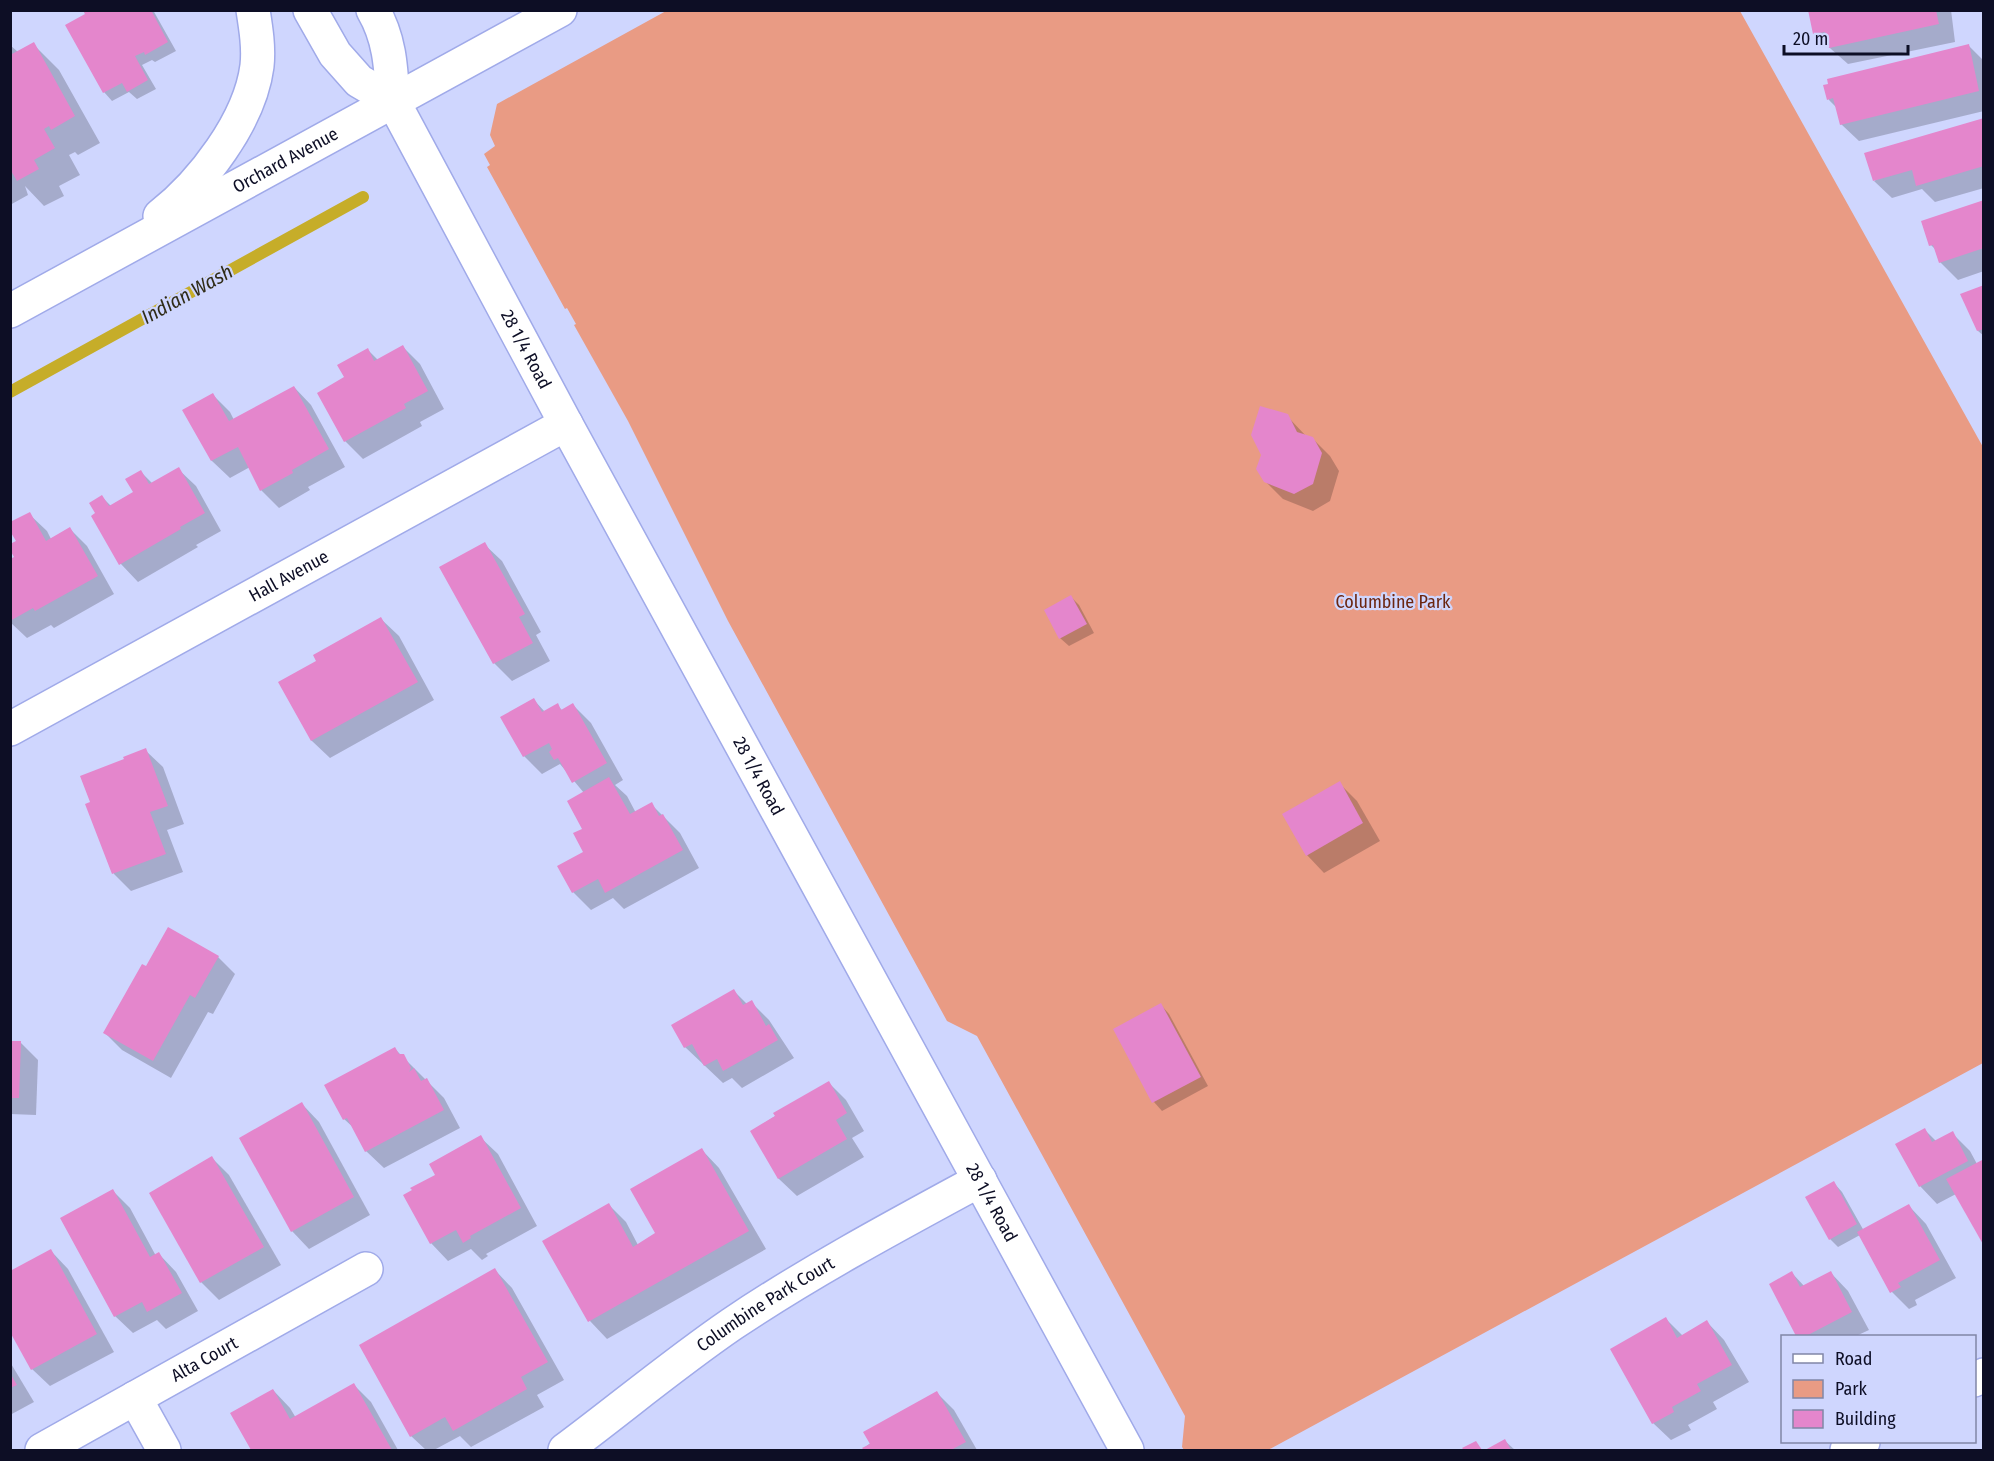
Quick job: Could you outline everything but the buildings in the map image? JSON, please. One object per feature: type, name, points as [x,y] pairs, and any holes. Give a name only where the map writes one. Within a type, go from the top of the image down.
[{"type":"street","points":[[110,256],[171,207],[202,174],[230,137],[249,100],[256,66],[256,32],[253,10]]},
{"type":"street","points":[[310,10],[335,54],[359,81],[393,101]]},
{"type":"street","name":"28 1/4 Road","points":[[373,10],[381,25],[391,57],[393,101],[566,424],[1128,1450]]},
{"type":"street","name":"Orchard Avenue","points":[[10,311],[560,10]]},
{"type":"street","name":"Hall Avenue","points":[[10,729],[566,424]]},
{"type":"street","name":"Columbine Park Court","points":[[565,1450],[730,1326],[777,1295],[888,1229],[980,1180]]},
{"type":"street","name":"Alta Court","points":[[42,1450],[366,1269]]},
{"type":"street","points":[[135,1398],[164,1450]]},
{"type":"street","points":[[1847,1450],[1861,1443]]},
{"type":"green space","name":"Columbine Park","points":[[666,11],[1740,11],[1983,447],[1983,1063],[1268,1450],[1184,1450],[1182,1447],[1185,1416],[977,1036],[947,1021],[728,621],[628,421],[574,325],[576,324],[567,308],[565,309],[487,167],[490,165],[484,154],[495,146],[490,135],[497,104]]},
{"type":"waterway","name":"Indian Wash","points":[[10,392],[363,197]]}]
